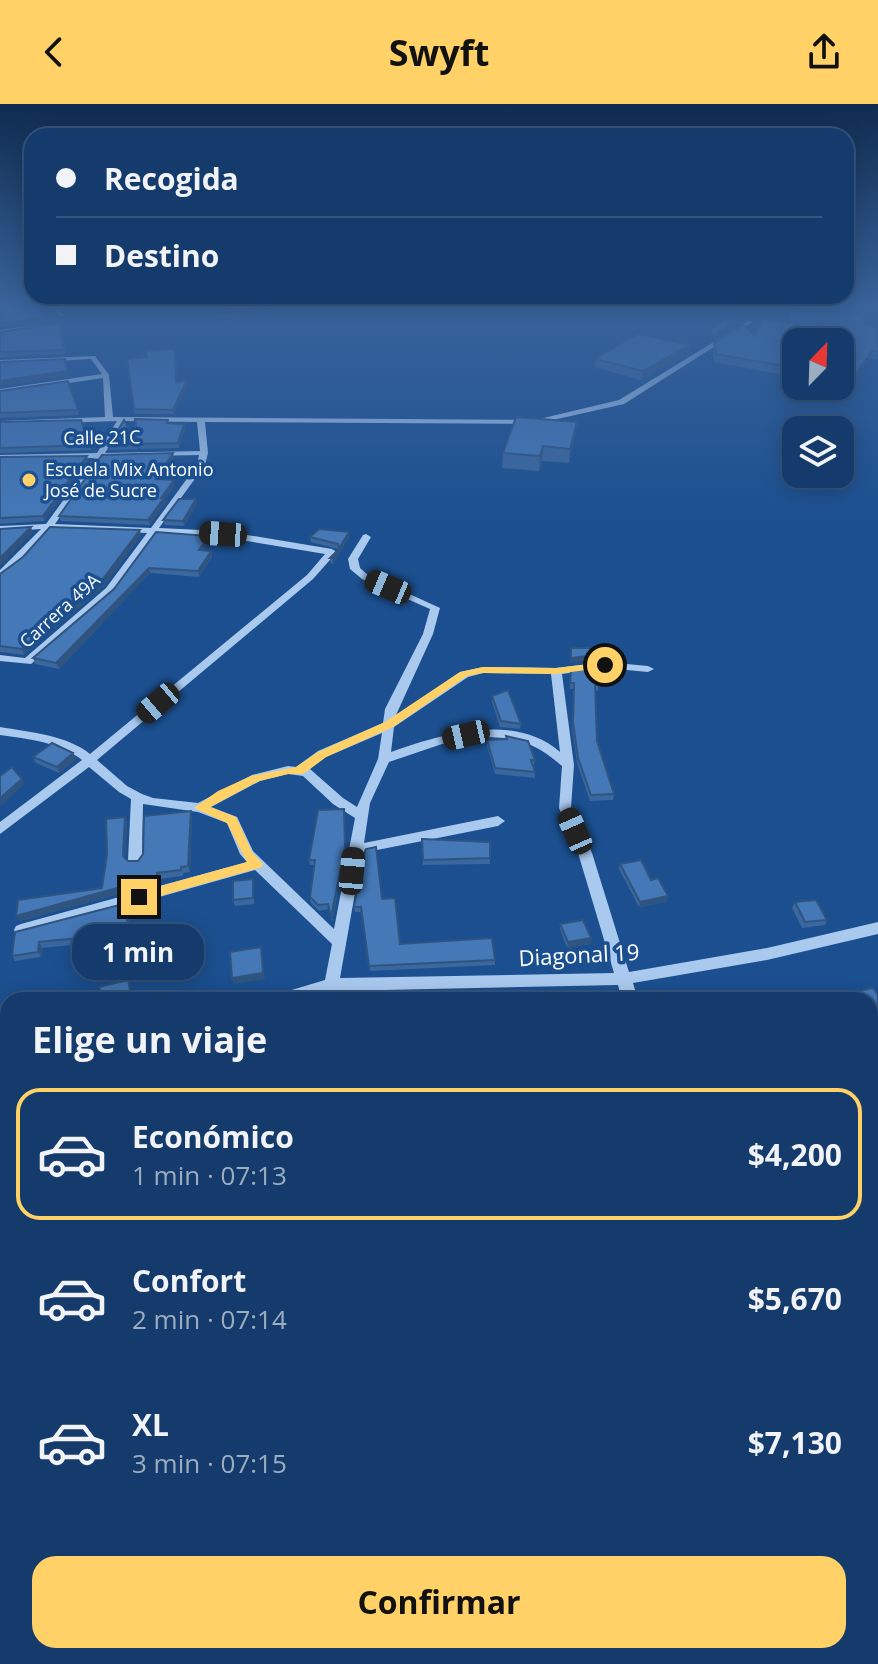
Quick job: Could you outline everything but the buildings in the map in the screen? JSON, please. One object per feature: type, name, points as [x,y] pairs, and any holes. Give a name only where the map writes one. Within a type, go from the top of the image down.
[{"type":"street","points":[[0,391],[74,380]]},
{"type":"street","points":[[106,380],[109,419]]},
{"type":"street","points":[[0,423],[109,419],[535,422],[621,402],[657,380]]},
{"type":"street","points":[[0,575],[34,546],[50,526],[122,419]]},
{"type":"street","points":[[201,420],[204,453]]},
{"type":"street","name":"Calle 21C","points":[[0,457],[204,453]]},
{"type":"street","name":"Carrera 49A","points":[[0,658],[27,662],[110,590],[201,465],[204,453]]},
{"type":"street","points":[[0,529],[50,526],[223,534],[332,552],[310,577],[89,761],[0,829]]},
{"type":"street","points":[[330,992],[364,803],[384,759],[391,709],[428,634],[435,608],[365,577],[355,569],[353,559],[366,537]]},
{"type":"street","points":[[299,771],[322,754],[389,725],[464,674],[483,670],[556,671],[605,665],[648,669]]},
{"type":"street","points":[[556,671],[568,765],[565,808],[585,853],[627,992]]},
{"type":"street","points":[[0,731],[75,748],[137,797],[200,808],[232,820],[247,854],[338,941]]},
{"type":"street","points":[[384,759],[423,745],[466,735],[508,734],[540,742],[568,765]]},
{"type":"street","points":[[200,808],[256,778],[288,770],[307,772],[328,793],[361,816]]},
{"type":"street","points":[[135,860],[137,797]]},
{"type":"street","points":[[354,850],[498,821]]},
{"type":"street","points":[[21,930],[257,864]]},
{"type":"street","name":"Diagonal 19","points":[[351,992],[622,979],[767,954],[878,928]]},
{"type":"place","name":"Escuela Mix Antonio José de Sucre","points":[[29,480]]},
{"type":"route","points":[[139,897],[257,864],[247,854],[232,820],[200,808],[222,794],[256,778],[288,770],[299,771],[322,754],[389,725],[464,674],[483,670],[556,671],[605,665]]}]
